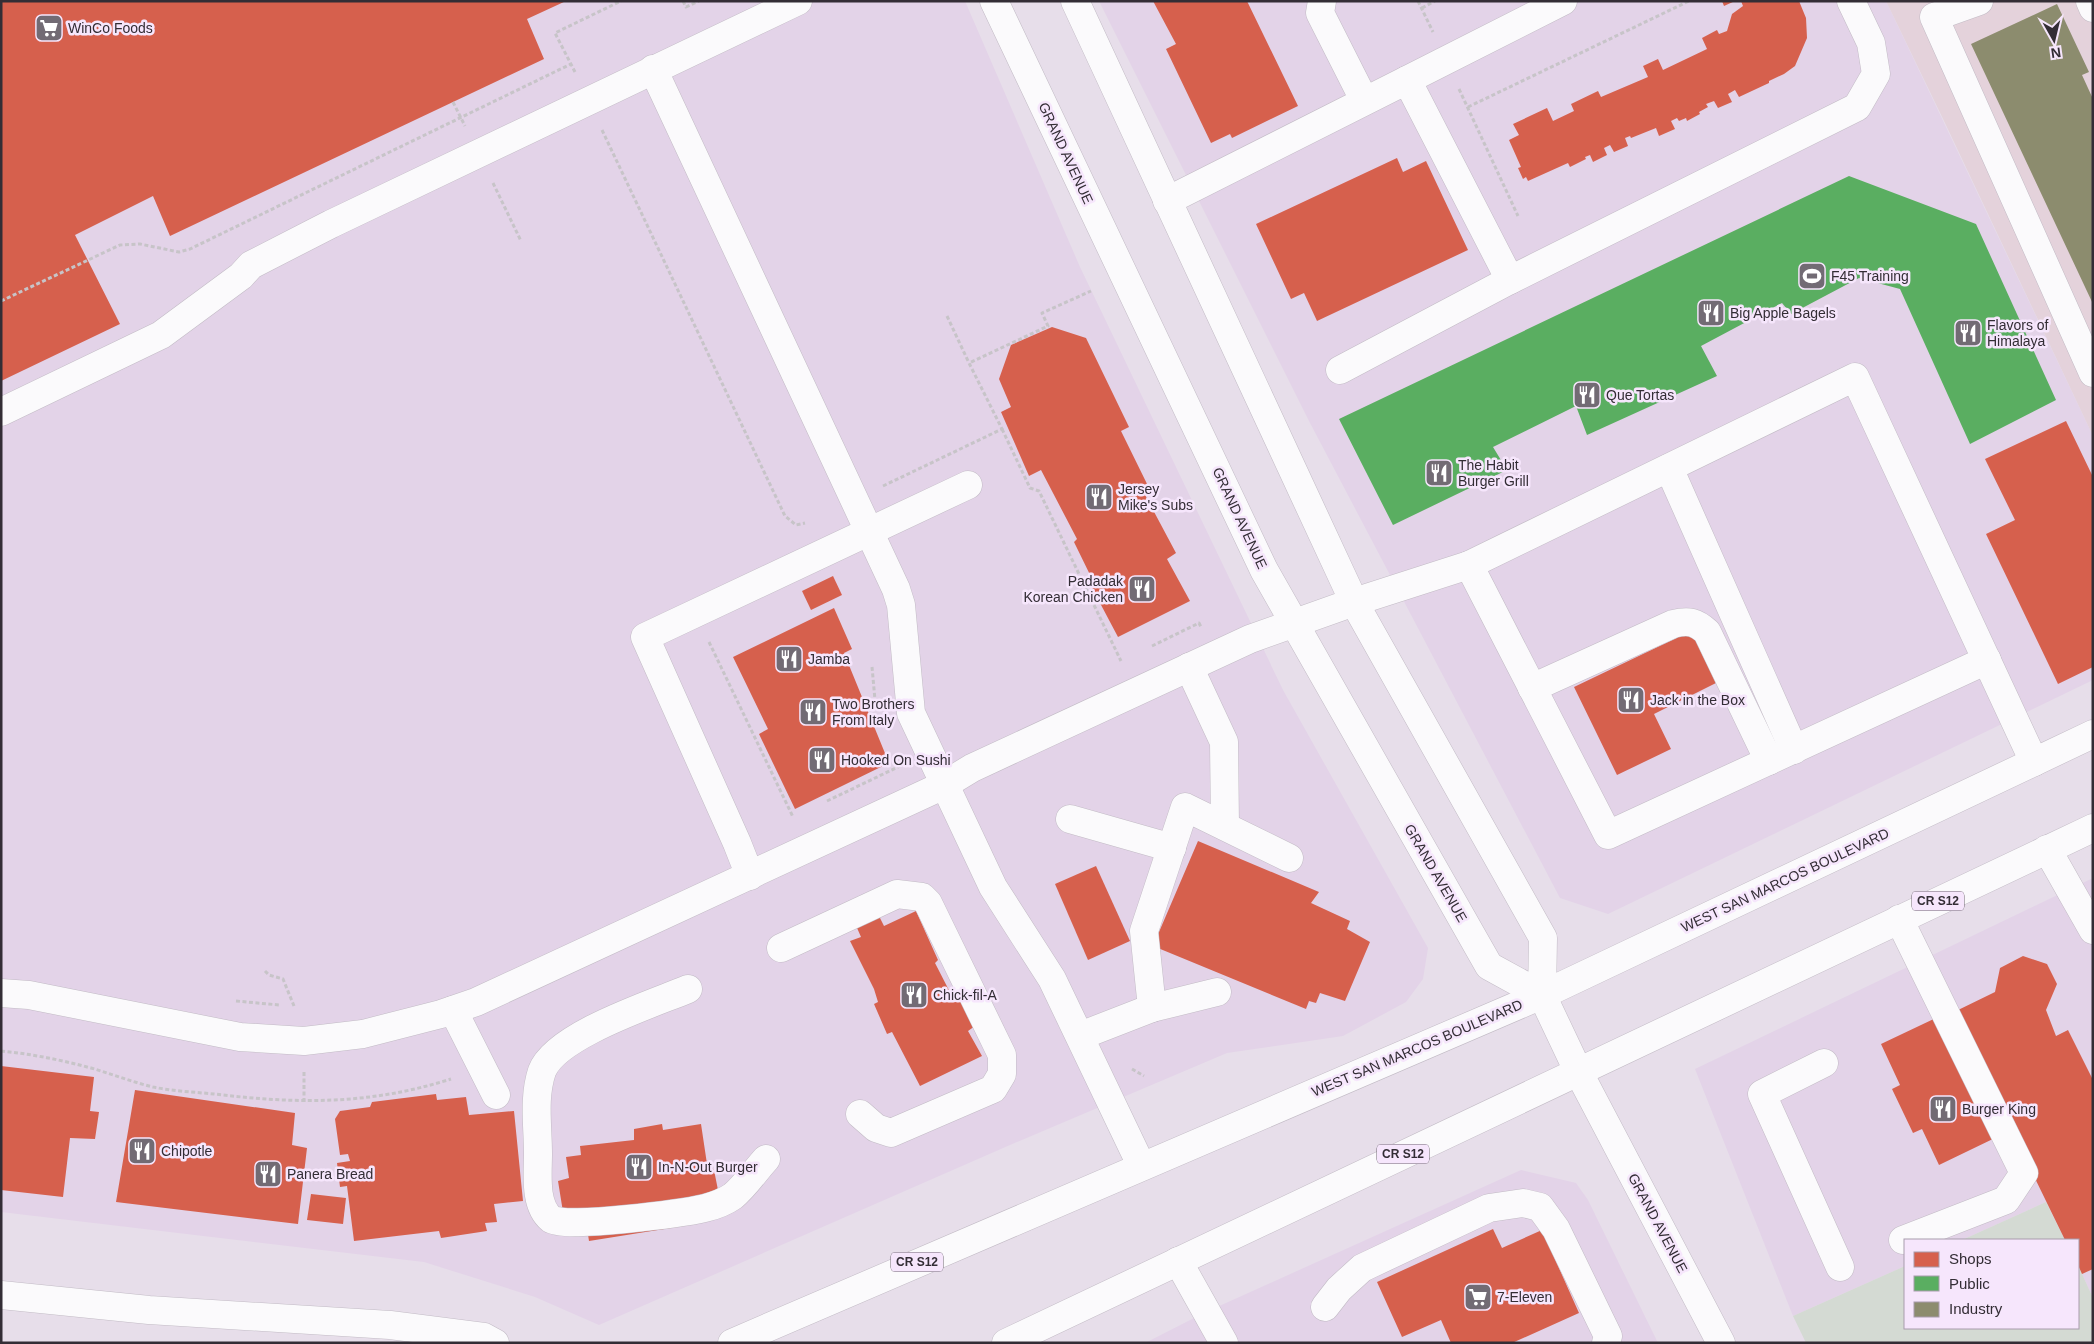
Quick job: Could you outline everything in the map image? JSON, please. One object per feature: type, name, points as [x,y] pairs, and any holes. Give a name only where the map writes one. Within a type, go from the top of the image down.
[{"type":"main road","points":[[1,412],[162,335],[241,276],[251,265],[331,224],[798,1]]},
{"type":"main road","name":"GRAND AVENUE","points":[[994,1],[1264,570],[1489,966],[1542,995]]},
{"type":"main road","name":"GRAND AVENUE","points":[[1075,1],[1354,602],[1543,938],[1542,995],[1578,1071],[1721,1343]]},
{"type":"main road","points":[[1322,1],[1320,13],[1364,100]]},
{"type":"main road","points":[[1167,201],[1563,1]]},
{"type":"main road","points":[[1340,370],[1510,280],[1856,107],[1876,74],[1871,44],[1851,1]]},
{"type":"main road","points":[[1979,1],[1934,17],[2093,373]]},
{"type":"main road","points":[[2090,1],[2093,8]]},
{"type":"main road","points":[[653,70],[896,589],[901,605],[912,713],[929,752],[993,887],[1052,979],[1141,1165]]},
{"type":"main road","points":[[1407,80],[1510,280]]},
{"type":"main road","points":[[1,993],[30,995],[240,1037],[304,1041],[363,1034],[453,1010],[484,998],[750,876],[944,785],[972,768],[1250,639],[1354,602],[1469,565],[1855,377],[2034,762]]},
{"type":"main road","points":[[1669,468],[1794,750]]},
{"type":"main road","points":[[750,876],[738,843],[645,637],[968,485]]},
{"type":"main road","points":[[1469,565],[1608,836],[1987,660]]},
{"type":"main road","points":[[1532,688],[1673,624],[1685,620],[1697,623],[1707,632],[1769,761]]},
{"type":"main road","points":[[1189,667],[1224,742],[1225,826]]},
{"type":"main road","name":"WEST SAN MARCOS BOULEVARD","points":[[732,1343],[1141,1165],[1542,995],[2093,734]]},
{"type":"main road","points":[[1152,1008],[1144,931],[1185,807],[1289,858]]},
{"type":"main road","points":[[1070,819],[1172,848]]},
{"type":"main road","name":"CR S12","points":[[1006,1343],[2093,828]]},
{"type":"main road","points":[[2047,849],[2093,930]]},
{"type":"main road","points":[[781,948],[897,894],[922,897],[928,903],[1002,1055],[1002,1074],[993,1089],[891,1133],[876,1128],[860,1114]]},
{"type":"main road","points":[[1900,919],[2024,1173],[2006,1200],[1906,1239]]},
{"type":"main road","points":[[688,989],[631,1012],[564,1044],[549,1058],[542,1072],[536,1098],[538,1183],[543,1211],[553,1220],[576,1223],[681,1213],[707,1208],[733,1196],[766,1159]]},
{"type":"main road","points":[[1080,1036],[1152,1008],[1217,992]]},
{"type":"main road","points":[[453,1010],[496,1095]]},
{"type":"main road","points":[[1824,1063],[1762,1094],[1840,1267]]},
{"type":"main road","points":[[1325,1307],[1339,1289],[1362,1268],[1489,1208],[1524,1203],[1540,1207],[1556,1229],[1608,1336],[1606,1343]]},
{"type":"main road","points":[[1178,1261],[1224,1343]]},
{"type":"main road","points":[[1,1295],[149,1310],[390,1325],[484,1337],[495,1343]]},
{"type":"path","points":[[683,1],[686,7],[699,1]]},
{"type":"path","points":[[1418,1],[1518,216]]},
{"type":"path","points":[[1422,8],[1435,1]]},
{"type":"path","points":[[1468,107],[1688,1]]},
{"type":"path","points":[[1,300],[120,245],[140,244],[179,252],[190,249],[571,64]]},
{"type":"path","points":[[947,316],[969,363]]},
{"type":"path","points":[[1002,429],[1030,488],[1039,491],[1121,660]]},
{"type":"path","points":[[695,613],[793,817]]},
{"type":"path","points":[[1147,648],[1199,623],[1202,629],[1210,625]]},
{"type":"path","points":[[1113,664],[1130,656]]},
{"type":"path","points":[[872,666],[877,713]]},
{"type":"path","points":[[820,804],[929,752]]},
{"type":"path","points":[[896,759],[900,766]]},
{"type":"path","points":[[785,820],[802,812]]},
{"type":"path","points":[[265,971],[269,975],[283,979],[294,1006]]},
{"type":"path","points":[[227,1000],[304,1008]]},
{"type":"path","points":[[1,1052],[48,1057],[154,1087],[248,1098],[304,1102],[330,1102],[426,1087],[482,1069]]},
{"type":"shaded area","points":[[1,1],[965,1],[1080,267],[1283,690],[1428,948],[1423,979],[1406,1002],[1343,1036],[1227,1053],[1010,1145],[599,1325],[535,1297],[424,1262],[1,1212]]},
{"type":"shaded area","points":[[1099,1],[1886,1],[2093,436],[2093,680],[1608,914],[1560,898],[1309,421]]},
{"type":"shaded area","points":[[1886,1],[2093,1],[2093,436],[1945,123]]},
{"type":"shaded area","points":[[2093,878],[2093,1298],[2079,1267],[2079,1239],[2064,1239],[2046,1202],[1964,1239],[1904,1239],[1904,1266],[1793,1316],[1695,1069]]},
{"type":"shaded area","points":[[1521,1170],[1576,1183],[1588,1200],[1658,1343],[1145,1343],[1206,1312]]},
{"type":"shaded area","points":[[2046,1202],[2064,1239],[1964,1239]]},
{"type":"shaded area","points":[[1904,1266],[1904,1329],[2079,1329],[2079,1267],[2093,1298],[2093,1343],[1806,1343],[1793,1316]]},
{"type":"building: Shops","points":[[1,1],[566,1],[527,19],[544,59],[170,236],[153,196],[75,235],[120,324],[1,381]]},
{"type":"building: Shops","points":[[1153,1],[1247,1],[1298,106],[1232,138],[1230,134],[1211,143],[1166,49],[1176,44]]},
{"type":"building: Shops","points":[[1722,1],[1735,1],[1724,6]]},
{"type":"building: Shops","points":[[1741,1],[1799,1],[1806,18],[1807,38],[1795,66],[1769,81],[1769,83],[1739,97],[1735,90],[1728,94],[1732,102],[1718,108],[1714,101],[1706,104],[1708,107],[1687,121],[1686,118],[1679,121],[1677,118],[1671,121],[1675,129],[1659,136],[1656,128],[1631,138],[1630,136],[1625,138],[1628,146],[1614,152],[1610,145],[1604,148],[1607,155],[1593,162],[1590,155],[1570,167],[1568,163],[1528,181],[1526,177],[1523,179],[1518,168],[1521,167],[1509,140],[1519,135],[1513,124],[1547,108],[1553,121],[1574,111],[1571,104],[1598,91],[1601,97],[1648,77],[1643,66],[1658,59],[1663,70],[1707,49],[1702,38],[1717,30],[1719,34],[1727,31],[1732,14],[1743,6]]},
{"type":"building: Shops","points":[[1397,158],[1403,172],[1426,161],[1468,250],[1317,321],[1304,293],[1291,299],[1256,224]]},
{"type":"building: Shops","points":[[1052,327],[1086,338],[1129,427],[1121,431],[1150,490],[1144,493],[1176,553],[1167,559],[1190,601],[1118,637],[1091,586],[1095,585],[1074,542],[1077,539],[1041,470],[1029,476],[1001,412],[1011,407],[999,379],[1011,345]]},
{"type":"building: Shops","points":[[2066,421],[2093,477],[2093,667],[2058,684],[1986,534],[2015,520],[1985,459]]},
{"type":"building: Shops","points":[[833,576],[842,595],[811,610],[802,591]]},
{"type":"building: Shops","points":[[834,608],[852,649],[844,653],[889,763],[795,809],[759,734],[768,729],[733,657]]},
{"type":"building: Shops","name":"Jack in the Box","points":[[1691,631],[1716,683],[1654,714],[1671,749],[1617,775],[1574,687]]},
{"type":"building: Shops","points":[[1198,841],[1319,892],[1311,903],[1350,921],[1347,929],[1370,942],[1345,1001],[1320,993],[1316,1003],[1309,1001],[1306,1009],[1153,946]]},
{"type":"building: Shops","points":[[1096,866],[1130,941],[1088,960],[1055,884]]},
{"type":"building: Shops","name":"Chick-fil-A","points":[[876,910],[884,926],[916,911],[938,960],[935,963],[955,1002],[964,1000],[975,1026],[968,1031],[982,1056],[920,1086],[892,1032],[887,1034],[874,1004],[878,1002],[874,989],[850,941],[861,937],[854,921]]},
{"type":"building: Shops","points":[[2023,956],[2047,964],[2057,984],[2046,1010],[2056,1036],[2068,1030],[2093,1080],[2093,1269],[2082,1274],[2079,1267],[2079,1239],[2065,1239],[1954,1012],[1995,992],[2000,968]]},
{"type":"building: Shops","name":"Burger King","points":[[1940,1016],[1997,1137],[1939,1165],[1922,1129],[1913,1133],[1892,1089],[1900,1085],[1881,1044]]},
{"type":"building: Shops","points":[[1,1066],[94,1077],[90,1111],[99,1112],[95,1139],[70,1138],[63,1197],[1,1190]]},
{"type":"building: Shops","points":[[135,1090],[295,1113],[292,1145],[307,1148],[298,1224],[116,1202]]},
{"type":"building: Shops","points":[[436,1094],[437,1100],[466,1097],[469,1115],[514,1111],[523,1201],[494,1204],[497,1222],[485,1223],[487,1231],[441,1238],[439,1231],[354,1241],[347,1186],[340,1187],[337,1163],[350,1161],[348,1154],[340,1155],[335,1119],[340,1111],[370,1107],[372,1102]]},
{"type":"building: Shops","name":"In-N-Out Burger","points":[[662,1124],[663,1130],[701,1124],[707,1164],[714,1170],[718,1190],[679,1203],[683,1226],[589,1241],[586,1222],[563,1212],[558,1181],[569,1178],[566,1157],[581,1155],[580,1146],[634,1140],[634,1129]]},
{"type":"building: Shops","points":[[311,1194],[346,1198],[343,1224],[307,1220]]},
{"type":"building: Shops","name":"7-Eleven","points":[[1493,1229],[1502,1248],[1542,1230],[1579,1313],[1512,1343],[1451,1343],[1441,1320],[1402,1337],[1377,1282]]},
{"type":"building: Public","points":[[1849,176],[1976,224],[2056,400],[1970,444],[1900,289],[1859,278],[1791,314],[1782,303],[1701,346],[1717,376],[1587,435],[1576,406],[1493,447],[1507,470],[1393,525],[1339,419]]},
{"type":"building: Industry","points":[[2057,4],[2089,72],[2082,75],[2093,99],[2093,304],[1971,44]]},
{"type":"place","name":"WinCo Foods","points":[[49,28]]},
{"type":"place","name":"F45 Training","points":[[1812,276]]},
{"type":"place","name":"Big Apple Bagels","points":[[1711,313]]},
{"type":"place","name":"Flavors of Himalaya","points":[[1968,333]]},
{"type":"place","name":"Que Tortas","points":[[1587,395]]},
{"type":"place","name":"The Habit Burger Grill","points":[[1439,473]]},
{"type":"place","name":"Jersey Mike's Subs","points":[[1099,497]]},
{"type":"place","name":"Padadak Korean Chicken","points":[[1142,589]]},
{"type":"place","name":"Jamba","points":[[789,659]]},
{"type":"place","name":"Jack in the Box","points":[[1631,700]]},
{"type":"place","name":"Two Brothers From Italy","points":[[813,712]]},
{"type":"place","name":"Hooked On Sushi","points":[[822,760]]},
{"type":"place","name":"Chick-fil-A","points":[[914,995]]},
{"type":"place","name":"Burger King","points":[[1943,1109]]},
{"type":"place","name":"Chipotle","points":[[142,1151]]},
{"type":"place","name":"In-N-Out Burger","points":[[639,1167]]},
{"type":"place","name":"Panera Bread","points":[[268,1174]]},
{"type":"place","name":"7-Eleven","points":[[1478,1297]]}]
